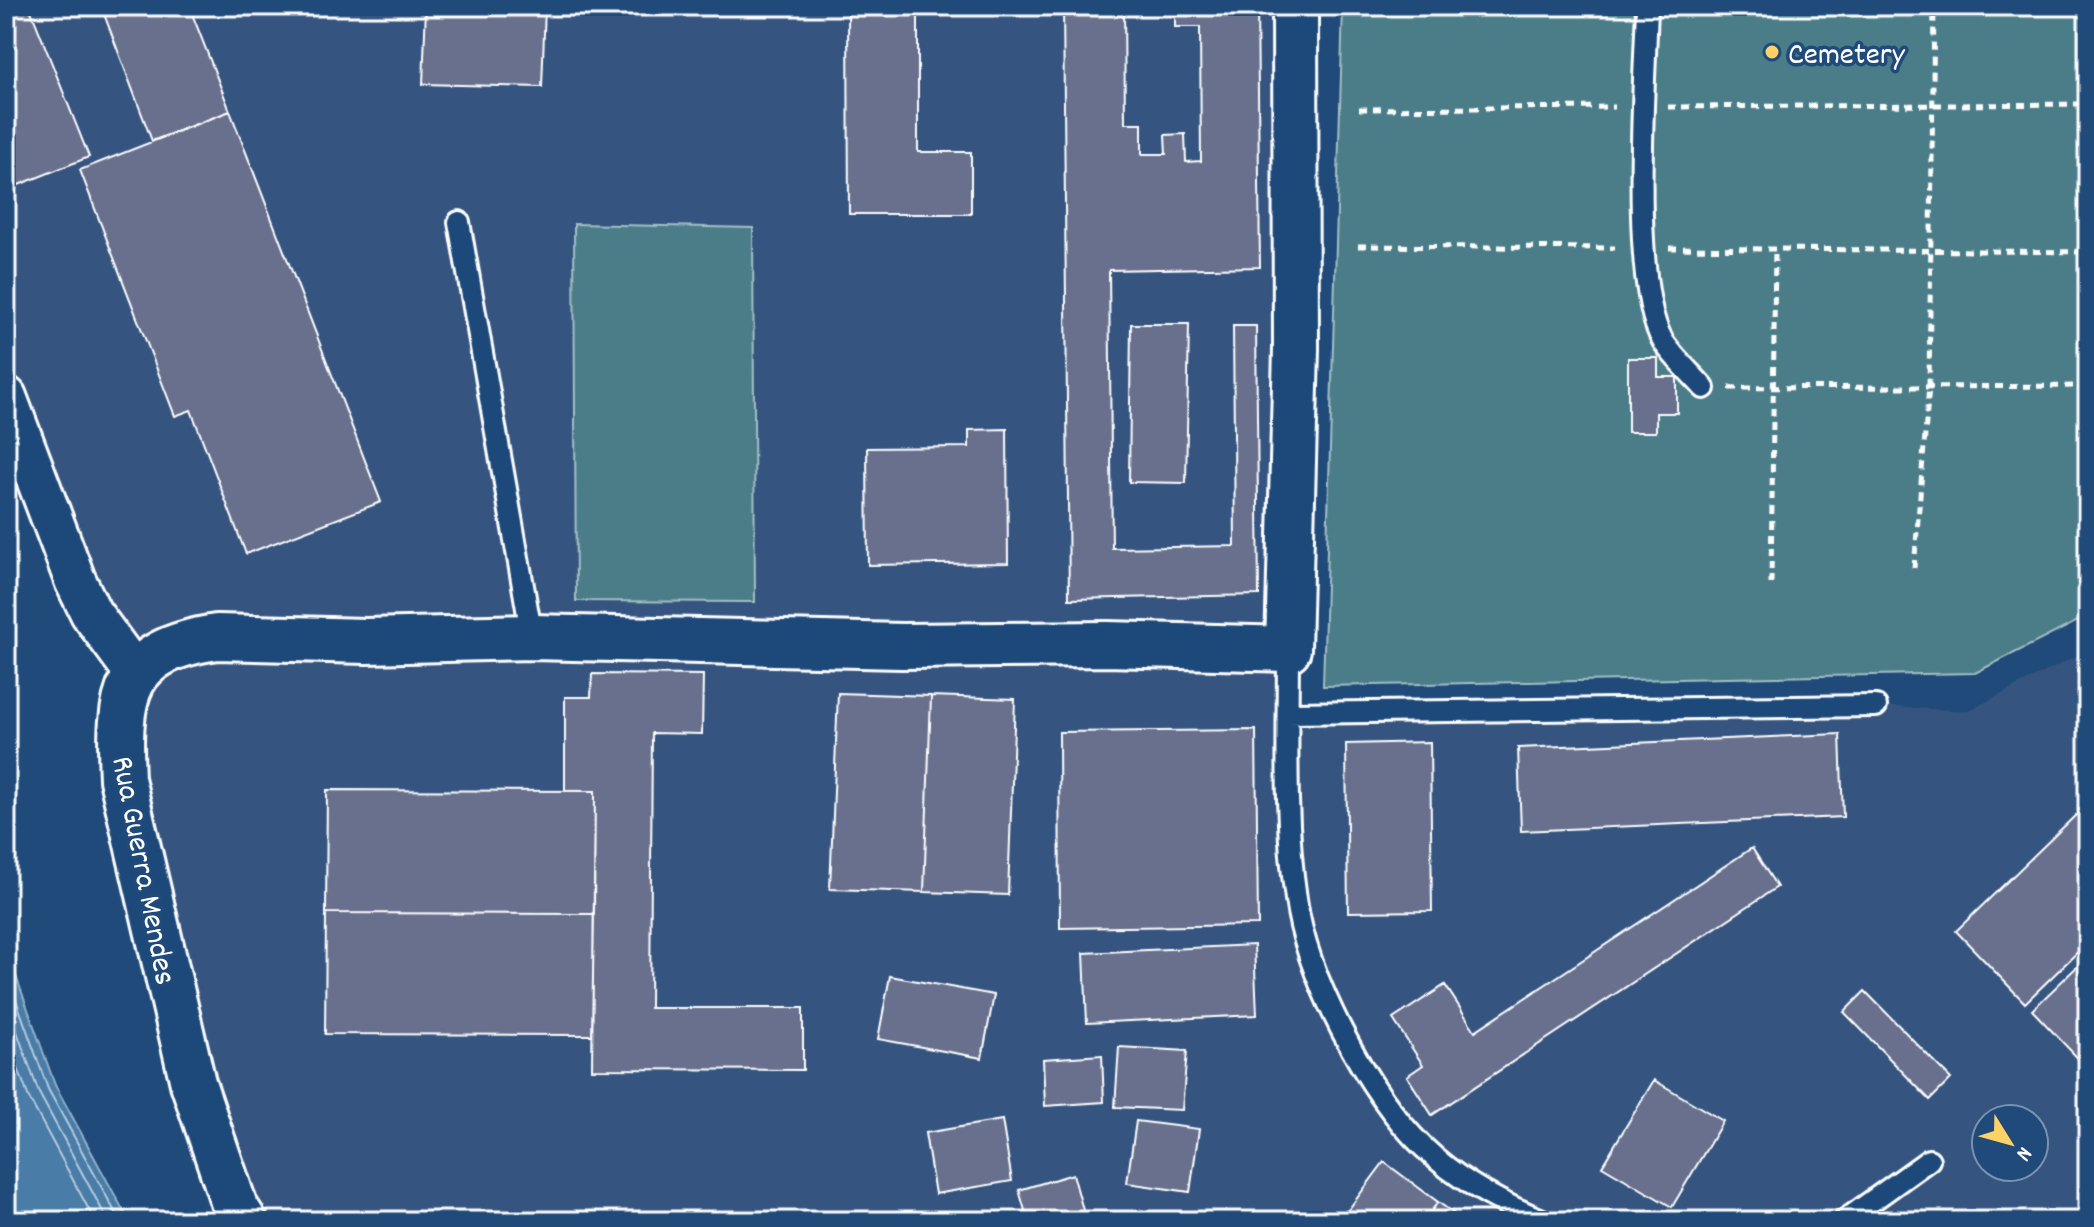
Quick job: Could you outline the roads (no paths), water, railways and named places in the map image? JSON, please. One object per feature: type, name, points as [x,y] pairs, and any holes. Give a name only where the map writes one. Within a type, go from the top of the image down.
[{"type":"street","points":[[6,397],[75,580],[91,613],[135,673],[157,654],[195,640],[217,637],[366,641],[532,637],[902,646],[1107,644],[1288,649],[1296,349],[1295,6]]},
{"type":"street","name":"Rua Guerra Mendes","points":[[135,673],[124,701],[120,731],[122,779],[193,1083],[235,1207],[244,1221]]},
{"type":"lane","points":[[1647,6],[1646,288],[1663,340],[1704,388]]},
{"type":"lane","points":[[459,222],[532,637]]},
{"type":"lane","points":[[1288,649],[1296,900],[1310,959],[1327,1001],[1393,1118],[1434,1158],[1498,1203],[1545,1221]]},
{"type":"lane","points":[[1288,713],[1876,706]]},
{"type":"lane","points":[[1844,1221],[1929,1160]]},
{"type":"water","points":[[6,948],[55,1085],[129,1221],[6,1221]]},
{"type":"place","name":"Cemetery","points":[[1772,52]]}]
